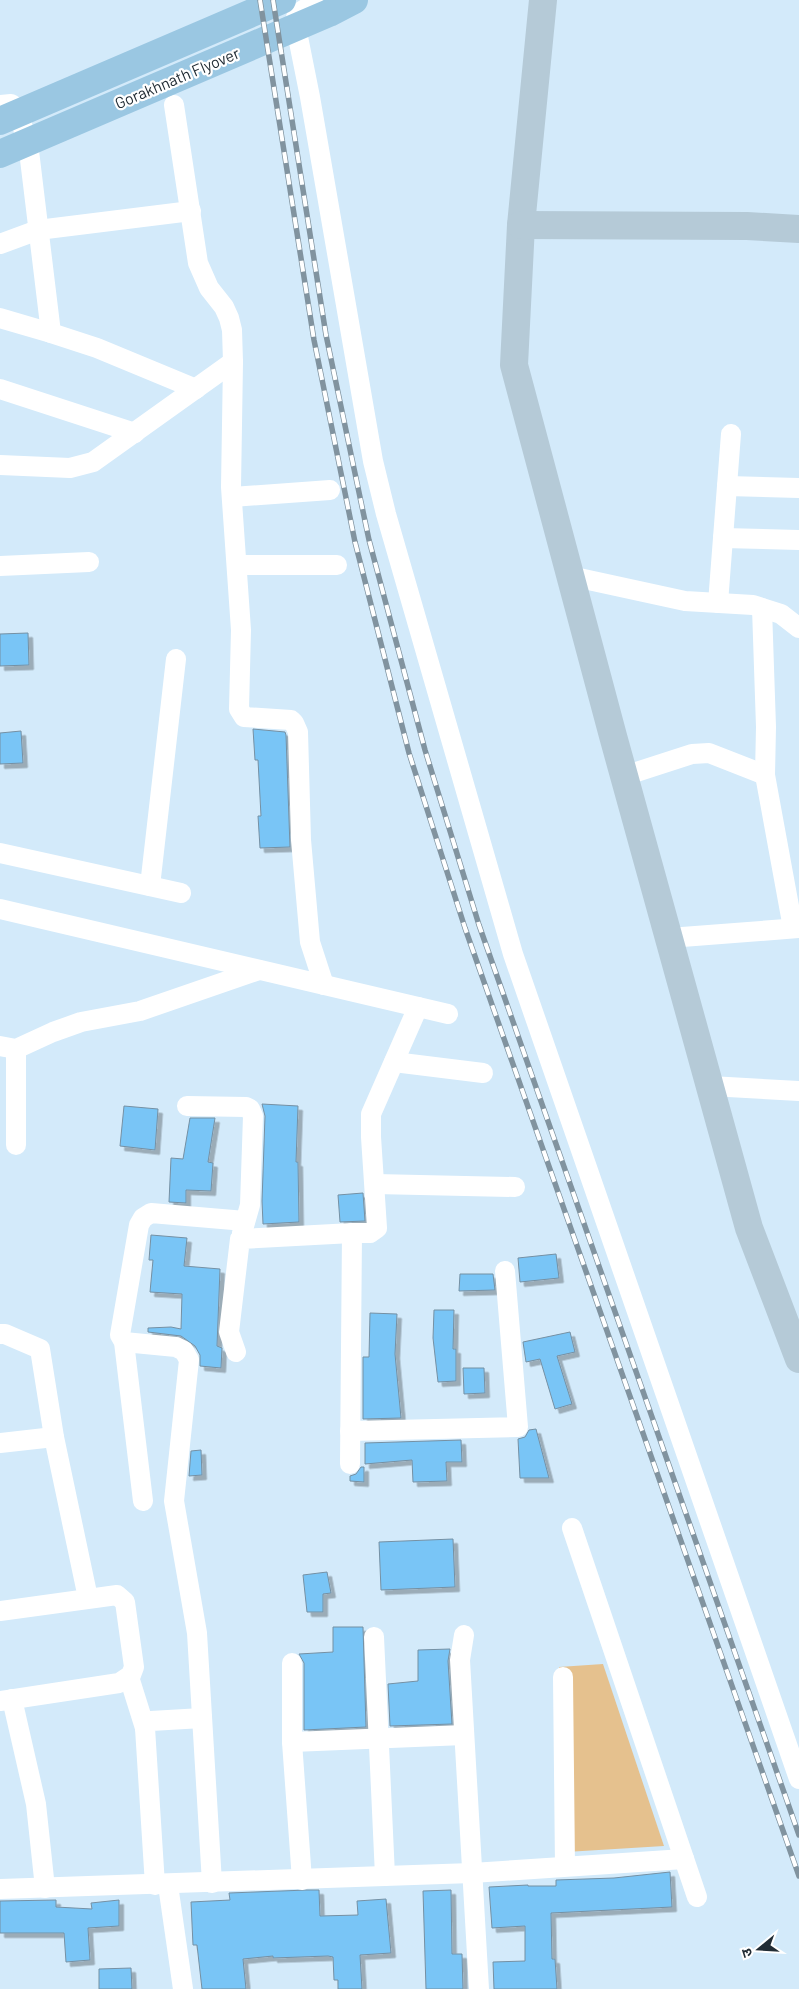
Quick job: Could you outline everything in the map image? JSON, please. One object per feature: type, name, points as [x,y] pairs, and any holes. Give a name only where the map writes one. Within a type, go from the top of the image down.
[{"type":"main road","name":"Gorakhnath Flyover","points":[[0,121],[282,0]]},
{"type":"main road","name":"Gorakhnath Flyover","points":[[0,154],[329,14],[354,0]]},
{"type":"street","points":[[319,0],[297,14],[294,22],[310,97],[373,461],[386,514],[506,932],[799,1779]]},
{"type":"street","points":[[544,0],[521,225],[514,366],[624,776],[749,1228],[799,1359]]},
{"type":"street","points":[[0,105],[11,104],[18,108],[29,151],[51,333]]},
{"type":"street","points":[[174,105],[198,264],[209,288],[230,318],[233,362],[232,497],[241,630],[239,709],[244,717],[291,720],[298,732],[301,840],[310,942],[324,985]]},
{"type":"street","points":[[0,244],[38,230],[191,212]]},
{"type":"street","points":[[521,225],[747,226],[799,229]]},
{"type":"street","points":[[0,318],[97,348],[196,389]]},
{"type":"street","points":[[0,465],[70,468],[93,462],[233,362]]},
{"type":"street","points":[[0,389],[135,433]]},
{"type":"street","points":[[718,603],[730,434]]},
{"type":"street","points":[[727,486],[799,488]]},
{"type":"street","points":[[232,497],[330,490]]},
{"type":"street","points":[[723,538],[799,540]]},
{"type":"street","points":[[0,566],[89,562]]},
{"type":"street","points":[[236,565],[337,565]]},
{"type":"street","points":[[570,576],[685,601],[752,605],[781,614],[799,628]]},
{"type":"street","points":[[669,938],[796,928],[765,775],[766,727],[762,608]]},
{"type":"street","points":[[150,886],[176,659]]},
{"type":"street","points":[[624,776],[692,754],[709,753],[765,775]]},
{"type":"street","points":[[0,853],[181,893]]},
{"type":"street","points":[[0,909],[448,1014]]},
{"type":"street","points":[[16,1145],[8,1076],[8,1048],[81,1022],[140,1011],[258,970]]},
{"type":"street","points":[[143,1501],[124,1342],[120,1335],[138,1225],[143,1218],[151,1213],[243,1230],[370,1233],[377,1228],[371,1114],[418,1008]]},
{"type":"street","points":[[394,1062],[483,1073]]},
{"type":"street","points":[[710,1086],[799,1091]]},
{"type":"street","points":[[187,1106],[246,1106],[253,1116],[250,1205],[243,1230],[229,1332],[236,1352]]},
{"type":"street","points":[[375,1184],[515,1187]]},
{"type":"street","points":[[350,1464],[352,1233]]},
{"type":"street","points":[[350,1431],[518,1427],[505,1271]]},
{"type":"street","points":[[0,1334],[5,1334],[40,1349],[54,1437],[88,1598]]},
{"type":"street","points":[[124,1342],[176,1347],[184,1351],[189,1360],[174,1501],[197,1633],[212,1883]]},
{"type":"street","points":[[0,1443],[54,1437]]},
{"type":"street","points":[[572,1528],[697,1897]]},
{"type":"street","points":[[0,1611],[117,1595],[125,1602],[134,1668],[129,1677],[119,1683],[6,1700],[36,1804],[45,1888]]},
{"type":"street","points":[[464,1635],[460,1660],[479,1989]]},
{"type":"street","points":[[374,1637],[385,1876]]},
{"type":"street","points":[[292,1663],[292,1742],[302,1880]]},
{"type":"street","points":[[129,1677],[145,1728],[161,1885],[183,1989]]},
{"type":"street","points":[[563,1677],[565,1866]]},
{"type":"street","points":[[145,1728],[151,1721],[202,1718]]},
{"type":"street","points":[[292,1742],[464,1735]]},
{"type":"street","points":[[0,1889],[472,1873],[684,1859]]},
{"type":"shaded area","points":[[603,1664],[664,1846],[566,1852],[559,1667]]},
{"type":"building","points":[[28,633],[29,665],[0,666],[0,634]]},
{"type":"building","points":[[253,729],[285,732],[286,735],[290,847],[260,848],[258,816],[261,816],[258,760],[255,760]]},
{"type":"building","points":[[21,731],[23,763],[0,764],[0,733]]},
{"type":"building","points":[[262,1104],[298,1106],[296,1162],[298,1162],[299,1222],[263,1224],[265,1116]]},
{"type":"building","points":[[124,1106],[158,1109],[155,1150],[120,1146]]},
{"type":"building","points":[[190,1118],[215,1118],[208,1162],[213,1163],[211,1191],[186,1190],[186,1203],[169,1202],[171,1158],[183,1159]]},
{"type":"building","points":[[363,1193],[365,1221],[340,1222],[338,1195]]},
{"type":"building","points":[[151,1235],[187,1238],[184,1266],[220,1269],[217,1346],[222,1348],[221,1368],[200,1366],[200,1355],[195,1346],[181,1336],[148,1332],[148,1328],[171,1327],[181,1329],[182,1294],[150,1292],[153,1260],[149,1260]]},
{"type":"building","points":[[556,1254],[559,1278],[520,1282],[518,1258]]},
{"type":"building","points":[[460,1274],[493,1274],[495,1290],[459,1291]]},
{"type":"building","points":[[434,1310],[454,1310],[453,1349],[456,1349],[456,1381],[438,1382],[433,1338]]},
{"type":"building","points":[[370,1313],[397,1314],[395,1354],[401,1418],[363,1419],[363,1357],[369,1357]]},
{"type":"building","points":[[570,1332],[575,1352],[557,1356],[572,1404],[555,1409],[540,1359],[526,1362],[523,1342]]},
{"type":"building","points":[[463,1368],[484,1368],[485,1393],[464,1394]]},
{"type":"building","points":[[536,1429],[549,1478],[520,1478],[518,1439],[525,1437],[529,1430]]},
{"type":"building","points":[[461,1440],[462,1462],[446,1462],[447,1481],[413,1482],[412,1460],[365,1464],[365,1443]]},
{"type":"building","points":[[201,1450],[202,1475],[189,1476],[191,1451]]},
{"type":"building","points":[[361,1467],[364,1467],[364,1482],[350,1481],[350,1476],[356,1474]]},
{"type":"building","points":[[453,1539],[455,1587],[381,1590],[379,1542]]},
{"type":"building","points":[[327,1572],[331,1593],[323,1594],[323,1612],[307,1612],[303,1575]]},
{"type":"building","points":[[333,1627],[363,1627],[366,1727],[304,1730],[304,1663],[299,1654],[333,1652]]},
{"type":"building","points":[[450,1649],[448,1661],[452,1724],[390,1726],[388,1684],[418,1681],[418,1650]]},
{"type":"building","points":[[670,1872],[672,1907],[551,1913],[552,1959],[555,1959],[557,1989],[494,1989],[493,1962],[525,1961],[525,1926],[492,1928],[489,1887],[556,1886],[556,1880],[614,1878]]},
{"type":"building","points":[[319,1890],[320,1916],[358,1915],[357,1901],[386,1899],[391,1953],[360,1955],[362,1989],[338,1989],[338,1980],[334,1980],[333,1957],[273,1958],[273,1956],[243,1959],[246,1989],[202,1989],[197,1945],[193,1945],[191,1902],[230,1900],[229,1893]]},
{"type":"building","points":[[451,1890],[452,1954],[462,1954],[463,1989],[426,1989],[423,1891]]},
{"type":"building","points":[[56,1900],[56,1907],[92,1909],[91,1903],[119,1900],[119,1926],[88,1928],[90,1960],[66,1962],[64,1933],[0,1933],[0,1901]]},
{"type":"building","points":[[131,1968],[132,1989],[99,1989],[99,1969]]},
{"type":"railway","points":[[260,0],[314,340],[355,542],[409,753],[465,928],[799,1876]]},
{"type":"railway","points":[[273,0],[326,335],[369,540],[425,750],[479,925],[799,1835]]}]
